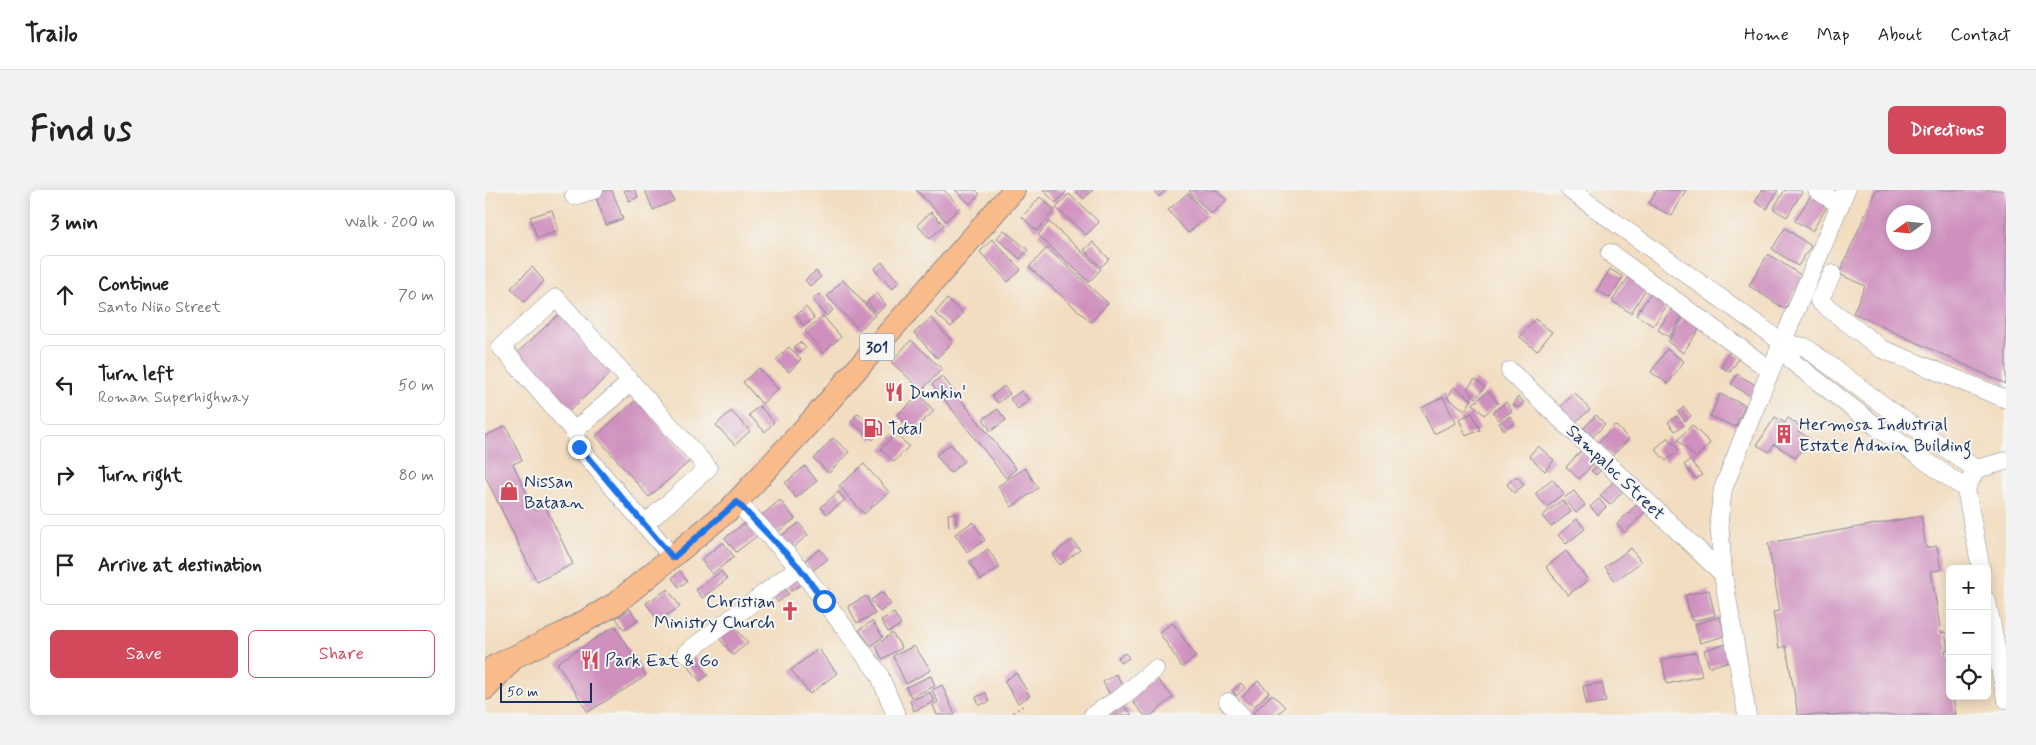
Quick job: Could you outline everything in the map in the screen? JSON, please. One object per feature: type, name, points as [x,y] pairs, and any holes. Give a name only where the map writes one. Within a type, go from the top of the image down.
[{"type":"highway","points":[[485,686],[510,660]]},
{"type":"main road","name":"301","points":[[485,671],[564,634],[615,604],[673,558],[737,502],[814,418],[1014,190]]},
{"type":"street","points":[[574,196],[594,190]]},
{"type":"street","points":[[1570,190],[1783,342],[1805,347],[1891,411],[1976,469],[2006,462]]},
{"type":"street","points":[[1747,715],[1723,574],[1719,519],[1723,489],[1770,370],[1843,197],[1817,190]]},
{"type":"street","points":[[1610,253],[1770,370]]},
{"type":"street","points":[[1831,274],[1819,301],[1883,349],[2006,399]]},
{"type":"street","points":[[645,524],[708,468],[556,298],[501,348],[574,432],[579,447],[673,558]]},
{"type":"street","points":[[1783,342],[1793,362],[1877,427],[1966,489]]},
{"type":"street","name":"Sampaloc Street","points":[[1510,371],[1723,574]]},
{"type":"street","points":[[574,432],[631,382]]},
{"type":"street","points":[[1976,469],[1966,489],[1980,565]]},
{"type":"street","points":[[737,502],[799,567],[879,674],[896,715]]},
{"type":"street","points":[[686,653],[799,567]]},
{"type":"street","points":[[1989,610],[2006,699]]},
{"type":"street","points":[[1093,715],[1123,696],[1155,669]]},
{"type":"street","points":[[1228,702],[1241,715]]},
{"type":"path","points":[[1009,715],[1024,705]]},
{"type":"building","points":[[612,190],[623,219],[606,225],[595,195]]},
{"type":"building","points":[[624,190],[635,190],[638,197],[629,201]]},
{"type":"building","points":[[645,190],[669,190],[674,201],[653,210]]},
{"type":"building","points":[[916,190],[944,190],[960,207],[946,221]]},
{"type":"building","points":[[955,190],[976,190],[980,194],[970,204]]},
{"type":"building","points":[[1043,190],[1064,190],[1066,192],[1056,203]]},
{"type":"building","points":[[1074,190],[1093,190],[1084,199]]},
{"type":"building","points":[[1153,190],[1166,190],[1159,197]]},
{"type":"building","points":[[1217,190],[1226,200],[1211,214],[1189,191]]},
{"type":"building","points":[[1657,190],[1686,190],[1672,216],[1649,204]]},
{"type":"building","points":[[1762,190],[1778,190],[1767,209],[1755,202]]},
{"type":"building","points":[[1785,190],[1800,190],[1802,192],[1787,217],[1773,209]]},
{"type":"building","points":[[1876,190],[2006,190],[2006,384],[1853,313],[1865,286],[1839,274]]},
{"type":"building","points":[[1188,193],[1208,216],[1188,233],[1168,210]]},
{"type":"building","points":[[1069,194],[1099,222],[1086,235],[1056,208]]},
{"type":"building","points":[[1811,195],[1828,205],[1812,231],[1795,221]]},
{"type":"building","points":[[1040,197],[1055,210],[1037,231],[1022,217]]},
{"type":"building","points":[[552,210],[559,231],[537,238],[530,217]]},
{"type":"building","points":[[931,212],[944,225],[930,239],[917,225]]},
{"type":"building","points":[[1049,222],[1101,269],[1089,282],[1038,235]]},
{"type":"building","points":[[1785,228],[1811,246],[1798,266],[1772,249]]},
{"type":"building","points":[[1004,230],[1028,250],[1020,259],[997,238]]},
{"type":"building","points":[[992,239],[1021,270],[1008,282],[980,252]]},
{"type":"building","points":[[1093,242],[1109,259],[1101,267],[1084,250]]},
{"type":"building","points":[[1047,248],[1108,303],[1091,322],[1029,267]]},
{"type":"building","points":[[1768,254],[1804,277],[1785,309],[1749,286]]},
{"type":"building","points":[[882,262],[899,282],[892,289],[874,269]]},
{"type":"building","points":[[532,267],[544,281],[524,302],[511,288]]},
{"type":"building","points":[[1610,269],[1623,277],[1610,298],[1597,290]]},
{"type":"building","points":[[816,271],[821,277],[810,286],[805,280]]},
{"type":"building","points":[[1630,275],[1648,286],[1631,313],[1612,301]]},
{"type":"building","points":[[843,280],[875,315],[859,330],[827,296]]},
{"type":"building","points":[[1653,290],[1670,301],[1653,326],[1636,315]]},
{"type":"building","points":[[877,293],[886,305],[876,313],[867,302]]},
{"type":"building","points":[[819,294],[833,310],[826,316],[812,300]]},
{"type":"building","points":[[947,299],[963,313],[951,327],[935,313]]},
{"type":"building","points":[[1674,305],[1685,312],[1669,337],[1658,330]]},
{"type":"building","points":[[806,307],[814,318],[804,326],[796,315]]},
{"type":"building","points":[[1687,312],[1703,323],[1683,353],[1668,342]]},
{"type":"building","points":[[560,313],[613,371],[568,412],[516,354]]},
{"type":"building","points":[[823,316],[841,337],[823,353],[805,331]]},
{"type":"building","points":[[931,318],[953,342],[937,358],[914,333]]},
{"type":"building","points":[[1535,319],[1552,332],[1537,351],[1520,337]]},
{"type":"building","points":[[911,340],[942,369],[922,390],[891,362]]},
{"type":"building","points":[[800,342],[806,348],[799,353],[794,347]]},
{"type":"building","points":[[789,347],[801,359],[789,372],[776,360]]},
{"type":"building","points":[[1667,349],[1684,361],[1668,384],[1651,372]]},
{"type":"building","points":[[1730,351],[1740,357],[1730,372],[1721,367]]},
{"type":"building","points":[[759,368],[778,389],[762,404],[743,382]]},
{"type":"building","points":[[1737,374],[1757,386],[1750,396],[1731,384]]},
{"type":"building","points":[[942,376],[1016,469],[1006,478],[932,384]]},
{"type":"building","points":[[1475,379],[1485,387],[1476,398],[1467,389]]},
{"type":"building","points":[[1004,386],[1010,394],[998,403],[992,396]]},
{"type":"building","points":[[1454,387],[1472,400],[1465,410],[1447,398]]},
{"type":"building","points":[[1021,391],[1029,400],[1018,409],[1010,399]]},
{"type":"building","points":[[1488,391],[1498,403],[1484,415],[1473,404]]},
{"type":"building","points":[[1575,393],[1590,410],[1574,423],[1560,407]]},
{"type":"building","points":[[1720,394],[1745,405],[1736,427],[1710,416]]},
{"type":"building","points":[[920,395],[934,411],[912,431],[897,415]]},
{"type":"building","points":[[1443,397],[1456,423],[1434,434],[1421,408]]},
{"type":"building","points":[[1518,397],[1524,402],[1518,408],[1513,404]]},
{"type":"building","points":[[637,399],[690,461],[649,497],[596,436]]},
{"type":"building","points":[[1506,402],[1512,411],[1499,420],[1493,412]]},
{"type":"building","points":[[759,406],[774,422],[765,432],[749,415]]},
{"type":"building","points":[[1684,407],[1691,416],[1685,421],[1678,412]]},
{"type":"building","points":[[998,409],[1006,420],[991,431],[983,419]]},
{"type":"building","points":[[731,411],[750,431],[735,445],[716,425]]},
{"type":"building","points":[[858,413],[880,431],[873,440],[851,422]]},
{"type":"building","points":[[1472,413],[1480,430],[1466,436],[1459,419]]},
{"type":"building","points":[[1596,415],[1605,424],[1593,437],[1584,428]]},
{"type":"building","points":[[1510,416],[1515,423],[1504,430],[1499,423]]},
{"type":"building","points":[[1677,416],[1684,425],[1675,431],[1668,422]]},
{"type":"building","name":"Hermosa Industrial Estate Admin Building","points":[[1775,417],[1785,423],[1788,418],[1801,427],[1798,431],[1809,438],[1796,458],[1774,444],[1769,452],[1757,445]]},
{"type":"building","points":[[1615,425],[1629,439],[1612,456],[1598,443]]},
{"type":"building","points":[[1692,425],[1710,443],[1696,458],[1678,440]]},
{"type":"building","name":"Nissan Bataan","points":[[506,426],[522,460],[513,464],[535,511],[545,506],[573,564],[537,582],[485,476],[485,436]]},
{"type":"building","points":[[895,434],[909,446],[894,462],[881,449]]},
{"type":"building","points":[[1668,437],[1679,450],[1666,461],[1655,449]]},
{"type":"building","points":[[833,438],[849,452],[829,473],[814,459]]},
{"type":"building","points":[[951,444],[964,461],[950,473],[936,455]]},
{"type":"building","points":[[1538,446],[1554,460],[1545,471],[1529,456]]},
{"type":"building","points":[[1581,451],[1594,463],[1579,479],[1566,467]]},
{"type":"building","points":[[1690,460],[1702,475],[1696,479],[1684,465]]},
{"type":"building","points":[[1598,463],[1603,468],[1596,475],[1591,471]]},
{"type":"building","points":[[864,464],[889,492],[864,514],[839,486]]},
{"type":"building","points":[[805,466],[817,481],[796,498],[785,483]]},
{"type":"building","points":[[1025,468],[1038,488],[1012,507],[998,486]]},
{"type":"building","points":[[1517,476],[1524,485],[1514,493],[1507,484]]},
{"type":"building","points":[[1552,479],[1564,493],[1547,507],[1535,494]]},
{"type":"building","points":[[1614,481],[1624,490],[1610,505],[1600,496]]},
{"type":"building","points":[[1574,491],[1585,505],[1576,513],[1564,498]]},
{"type":"building","points":[[838,492],[845,500],[827,514],[821,507]]},
{"type":"building","points":[[1599,499],[1606,507],[1598,515],[1590,507]]},
{"type":"building","points":[[780,500],[795,519],[775,534],[761,516]]},
{"type":"building","points":[[1562,500],[1571,512],[1551,527],[1542,516]]},
{"type":"building","points":[[1639,502],[1647,510],[1625,533],[1617,524]]},
{"type":"building","points":[[956,513],[956,526],[949,527],[948,514]]},
{"type":"building","points":[[1921,516],[1926,548],[1937,546],[1941,570],[1931,571],[1941,633],[1945,632],[1946,638],[1946,700],[1954,700],[1956,715],[1798,715],[1786,646],[1779,648],[1773,612],[1780,611],[1768,543]]},
{"type":"building","points":[[1577,519],[1585,529],[1566,544],[1558,535]]},
{"type":"building","points":[[746,522],[757,536],[736,552],[725,538]]},
{"type":"building","points":[[973,522],[985,540],[967,552],[955,534]]},
{"type":"building","points":[[799,523],[808,535],[791,549],[781,536]]},
{"type":"building","points":[[1072,540],[1080,550],[1060,565],[1052,555]]},
{"type":"building","points":[[723,542],[734,557],[712,574],[701,560]]},
{"type":"building","points":[[1631,548],[1641,562],[1615,581],[1605,567]]},
{"type":"building","points":[[820,549],[828,559],[812,571],[804,561]]},
{"type":"building","points":[[988,549],[1000,567],[981,580],[969,562]]},
{"type":"building","points":[[1566,551],[1588,580],[1568,595],[1546,567]]},
{"type":"building","points":[[680,571],[687,581],[679,587],[672,578]]},
{"type":"building","points":[[721,571],[727,579],[702,598],[696,590]]},
{"type":"building","points":[[797,577],[802,584],[791,591],[786,584]]},
{"type":"building","points":[[783,587],[789,594],[778,602],[772,595]]},
{"type":"building","points":[[668,589],[680,607],[658,621],[646,603]]},
{"type":"building","points":[[1709,590],[1715,616],[1692,621],[1685,595]]},
{"type":"building","points":[[882,592],[891,604],[880,612],[871,600]]},
{"type":"building","points":[[866,596],[875,614],[857,623],[848,606]]},
{"type":"building","points":[[630,609],[638,621],[624,630],[616,618]]},
{"type":"building","points":[[894,613],[901,625],[888,632],[881,620]]},
{"type":"building","points":[[1720,617],[1725,636],[1700,643],[1695,624]]},
{"type":"building","points":[[872,621],[883,637],[871,646],[859,630]]},
{"type":"building","points":[[1173,623],[1196,657],[1182,667],[1159,632]]},
{"type":"building","points":[[733,625],[748,643],[733,655],[718,637]]},
{"type":"building","points":[[615,626],[646,676],[588,712],[557,663]]},
{"type":"building","points":[[892,633],[902,648],[882,659],[876,646]]},
{"type":"building","points":[[1726,644],[1731,661],[1709,667],[1704,650]]},
{"type":"building","points":[[914,646],[931,670],[906,684],[893,656]]},
{"type":"building","points":[[818,649],[837,673],[810,694],[791,670]]},
{"type":"building","points":[[690,652],[708,675],[700,681],[682,658]]},
{"type":"building","points":[[1696,652],[1702,676],[1667,684],[1662,660]]},
{"type":"building","points":[[1125,653],[1129,658],[1121,663],[1118,657]]},
{"type":"building","points":[[1016,673],[1030,696],[1018,703],[1004,681]]},
{"type":"building","points":[[1116,674],[1125,689],[1111,697],[1103,682]]},
{"type":"building","points":[[931,676],[935,686],[911,697],[906,687]]},
{"type":"building","points":[[1155,677],[1173,697],[1152,715],[1144,715],[1130,698]]},
{"type":"building","points":[[1258,681],[1269,692],[1254,707],[1243,696]]},
{"type":"building","points":[[1241,683],[1245,688],[1236,696],[1232,691]]},
{"type":"building","points":[[1602,683],[1606,702],[1586,705],[1583,686]]},
{"type":"building","points":[[942,685],[955,715],[937,715],[933,705],[938,702],[932,690]]},
{"type":"building","points":[[930,692],[934,702],[914,711],[910,701]]},
{"type":"building","points":[[986,693],[989,702],[979,705],[976,697]]},
{"type":"building","points":[[1272,694],[1285,707],[1277,715],[1255,715],[1253,713]]},
{"type":"building","points":[[1122,704],[1132,715],[1110,715]]},
{"type":"place","name":"Dunkin'","points":[[894,392]]},
{"type":"place","name":"Total","points":[[873,428]]},
{"type":"place","name":"Hermosa Industrial Estate Admin Building","points":[[1784,434]]},
{"type":"place","name":"Nissan Bataan","points":[[509,491]]},
{"type":"place","name":"Christian Ministry Church","points":[[790,611]]},
{"type":"place","name":"Park Eat & Go","points":[[590,660]]},
{"type":"route","points":[[579,447],[673,558],[737,502],[799,567],[824,601]]}]
